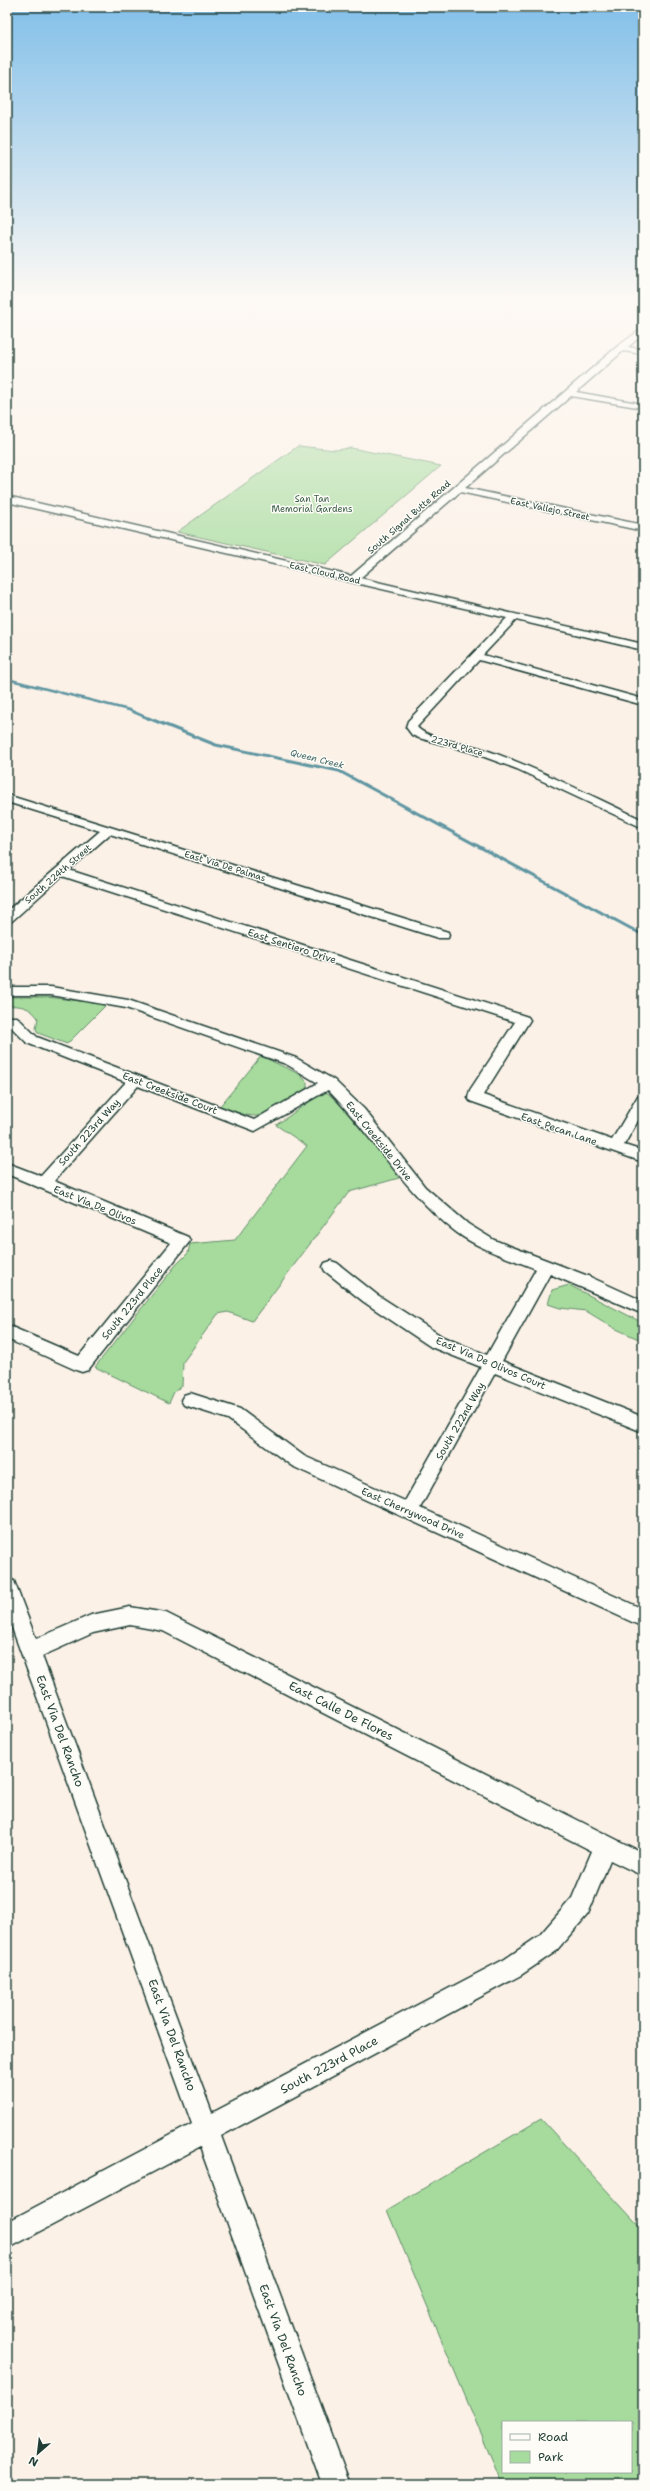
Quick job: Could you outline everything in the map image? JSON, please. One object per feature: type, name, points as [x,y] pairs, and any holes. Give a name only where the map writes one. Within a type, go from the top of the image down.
[{"type":"street","name":"South Signal Butte Road","points":[[354,579],[543,415]]},
{"type":"street","name":"East Vallejo Street","points":[[457,489],[643,528]]},
{"type":"street","name":"East Cloud Road","points":[[7,499],[643,647]]},
{"type":"street","name":"223rd Place","points":[[514,617],[412,723],[412,727],[416,733],[521,767],[643,824]]},
{"type":"street","points":[[477,656],[643,702]]},
{"type":"street","name":"East Via De Palmas","points":[[7,798],[443,935]]},
{"type":"street","name":"South 224th Street","points":[[7,918],[108,830]]},
{"type":"street","name":"East Sentiero Drive","points":[[61,872],[523,1020],[477,1090],[475,1098]]},
{"type":"street","name":"East Creekside Drive","points":[[7,992],[51,992],[128,1004],[291,1061],[329,1083],[359,1113],[420,1192],[440,1211],[462,1228],[488,1244],[582,1280],[643,1308]]},
{"type":"street","name":"East Creekside Court","points":[[12,1020],[32,1040],[256,1126],[329,1083]]},
{"type":"street","name":"South 223rd Way","points":[[43,1183],[136,1080]]},
{"type":"street","name":"East Pecan Lane","points":[[475,1098],[643,1157]]},
{"type":"street","points":[[615,1148],[643,1099]]},
{"type":"street","name":"East Via De Olivos","points":[[7,1168],[182,1241]]},
{"type":"street","name":"South 223rd Place","points":[[7,1332],[82,1365],[182,1241]]},
{"type":"street","name":"South 222nd Way","points":[[409,1511],[546,1266]]},
{"type":"street","name":"East Via De Olivos Court","points":[[331,1267],[370,1298],[437,1342],[643,1425]]},
{"type":"street","name":"East Cherrywood Drive","points":[[190,1400],[234,1414],[298,1461],[643,1618]]},
{"type":"street","name":"East Via Del Rancho","points":[[7,1587],[336,2484]]},
{"type":"street","name":"East Calle De Flores","points":[[31,1651],[91,1624],[130,1616],[166,1622],[643,1865]]},
{"type":"street","name":"South 223rd Place","points":[[7,2236],[513,1967],[547,1944],[580,1906],[605,1846]]},
{"type":"green space","name":"San Tan Memorial Gardens","points":[[298,446],[335,450],[351,448],[441,466],[325,565],[177,532]]},
{"type":"green space","points":[[7,997],[47,997],[107,1004],[67,1044],[38,1033],[36,1029],[38,1018],[35,1014],[25,1008],[7,1006]]},
{"type":"green space","points":[[261,1056],[299,1074],[307,1082],[307,1088],[265,1115],[248,1115],[220,1106]]},
{"type":"green space","points":[[325,1091],[356,1121],[399,1178],[349,1192],[252,1321],[228,1312],[218,1314],[183,1362],[182,1386],[174,1392],[169,1403],[95,1367],[175,1266],[188,1253],[190,1244],[235,1240],[307,1146],[276,1125]]},
{"type":"green space","points":[[569,1285],[643,1323],[643,1341],[614,1328],[586,1311],[560,1308],[548,1304],[552,1290]]},
{"type":"green space","points":[[541,2119],[643,2230],[643,2484],[502,2484],[387,2210]]},
{"type":"waterway","name":"Queen Creek","points":[[7,679],[129,710],[150,719]]},
{"type":"waterway","name":"Queen Creek","points":[[148,718],[216,745],[339,771],[643,935]]}]
